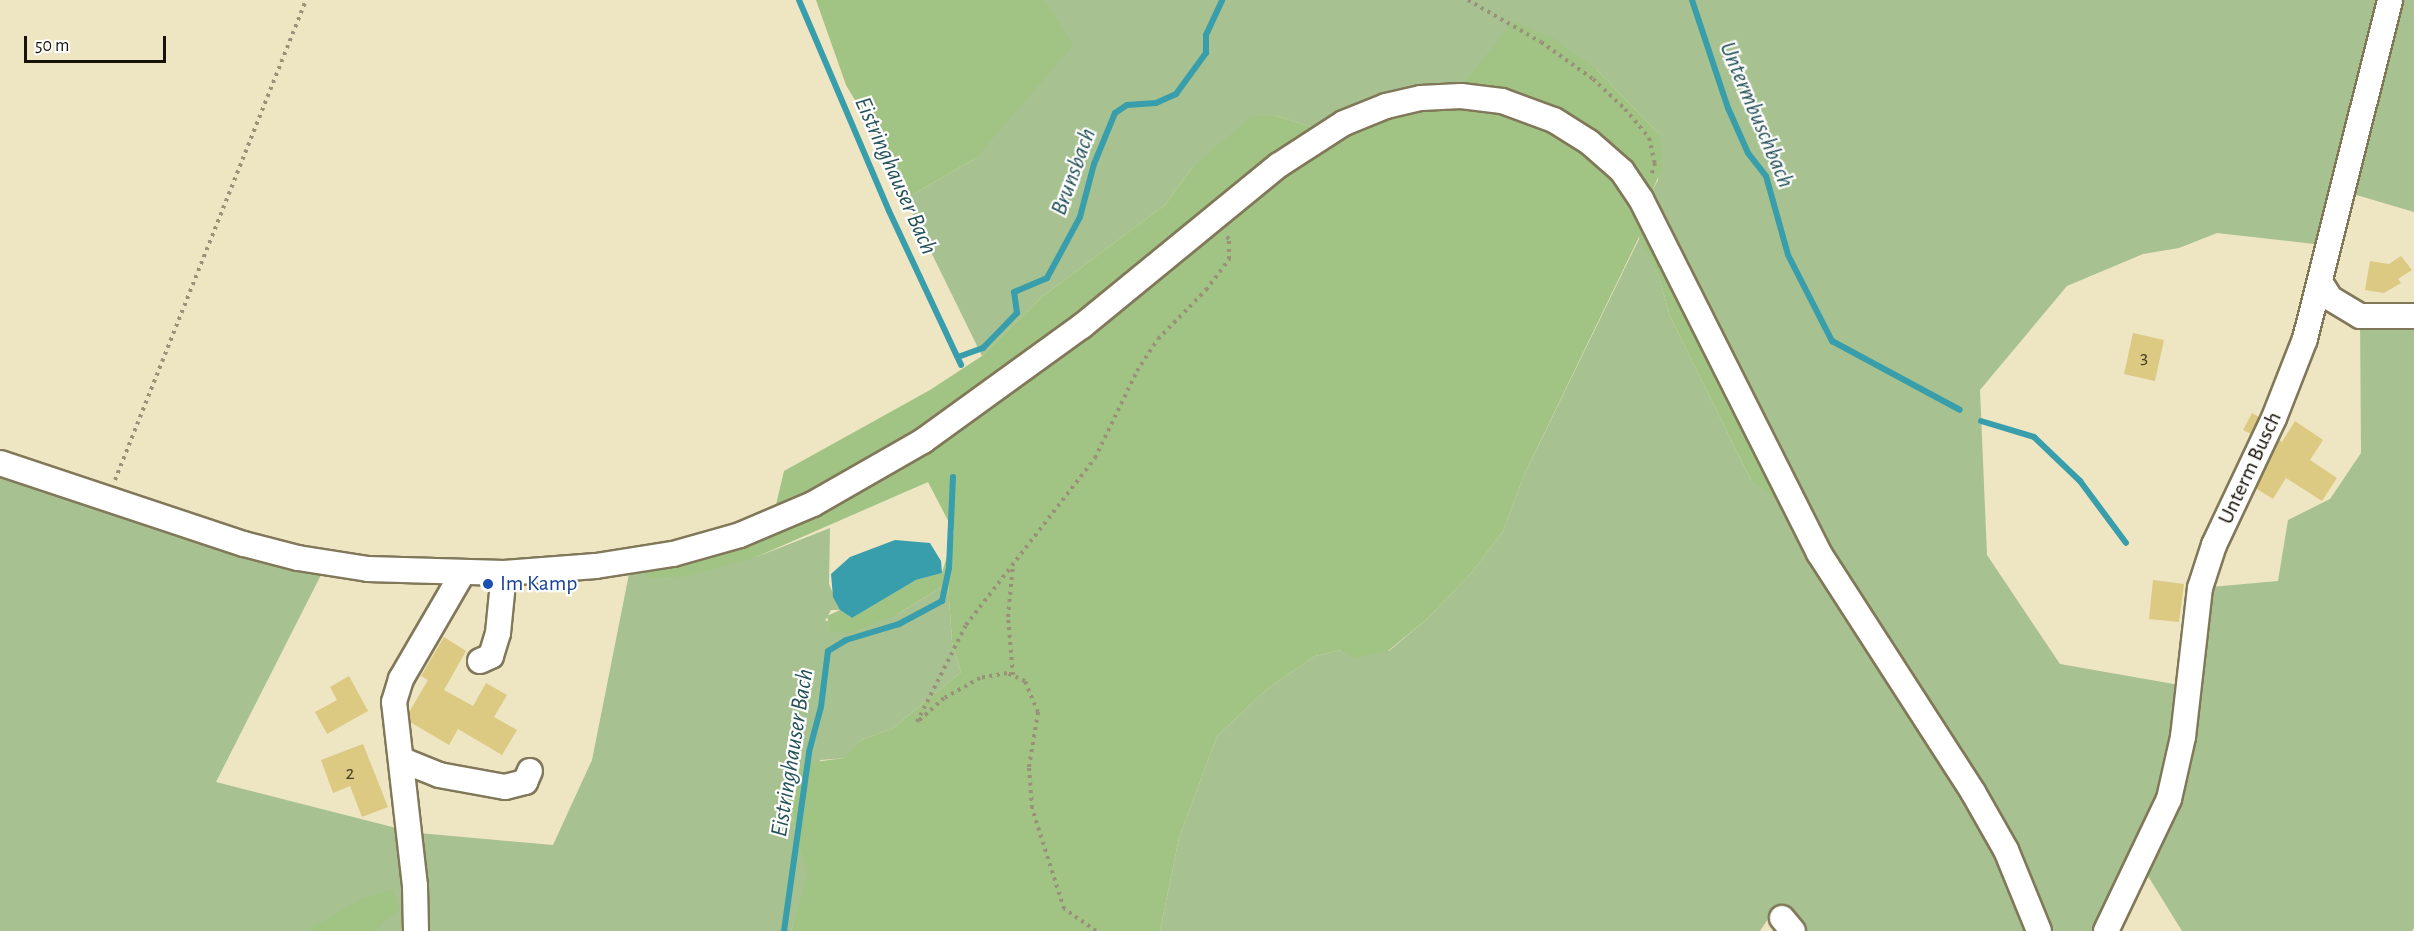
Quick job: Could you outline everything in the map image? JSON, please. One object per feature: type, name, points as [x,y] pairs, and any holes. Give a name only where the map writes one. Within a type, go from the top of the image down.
[{"type":"street","name":"Unterm Busch","points":[[2106,931],[2169,799],[2183,737],[2200,588],[2214,545],[2274,418],[2322,285],[2390,0]]},
{"type":"street","points":[[0,463],[108,500],[298,558],[368,568],[462,574],[504,573],[596,566],[673,554],[740,535],[813,504],[913,448],[982,401],[1316,139],[1386,106],[1421,98],[1461,96],[1530,110],[1589,142],[1622,171],[1635,190],[1819,553],[1973,792],[2006,850],[2039,931]]},
{"type":"street","points":[[2322,285],[2330,298],[2360,316],[2414,316]]},
{"type":"street","points":[[480,661],[491,656],[498,633],[504,573]]},
{"type":"street","points":[[416,931],[402,760],[394,714],[396,691],[462,574]]},
{"type":"street","points":[[402,760],[440,775],[505,788],[525,782],[530,771]]},
{"type":"path","points":[[108,500],[306,0]]},
{"type":"path","points":[[1468,0],[1541,42],[1593,79],[1625,109],[1649,138],[1655,163],[1650,177],[1635,190]]},
{"type":"path","points":[[1096,931],[1064,909],[1044,851],[1032,808],[1029,779],[1038,712],[1024,681],[1013,676],[995,674],[963,686],[917,722],[966,625],[1095,459],[1137,371],[1158,339],[1206,290],[1229,259],[1229,240],[1212,221]]},
{"type":"path","points":[[1013,562],[1008,617],[1013,676]]},
{"type":"green space","points":[[816,0],[1045,0],[1073,45],[976,158],[905,199],[884,149],[846,85]]},
{"type":"green space","points":[[1045,0],[2385,0],[2323,245],[2217,233],[2179,248],[2143,254],[2067,286],[1980,390],[1987,555],[2060,664],[2185,686],[2164,800],[2100,931],[2044,931],[1847,588],[1667,241],[1653,189],[1658,180],[1659,134],[1596,69],[1460,89],[1317,129],[1277,116],[1192,168],[1165,205],[1042,297],[982,356],[905,199],[976,158],[1049,10]]},
{"type":"green space","points":[[2390,0],[2414,0],[2414,212],[2343,191]]},
{"type":"green space","points":[[1513,21],[1553,38],[1596,69],[1659,134],[1663,166],[1653,189],[1641,199],[1784,491],[1774,498],[1751,480],[1670,316],[1659,277],[1639,237],[1524,475],[1503,531],[1472,572],[1428,618],[1388,651],[1354,658],[1341,650],[1315,656],[1267,689],[1217,736],[1179,838],[1160,931],[791,931],[809,871],[797,845],[788,783],[806,763],[845,758],[861,740],[892,729],[961,672],[952,642],[948,583],[898,614],[850,633],[831,631],[827,616],[840,610],[852,618],[916,580],[942,573],[954,532],[928,482],[756,557],[688,576],[650,578],[644,572],[645,565],[772,522],[784,471],[930,390],[982,356],[1042,297],[1165,205],[1192,168],[1252,116],[1277,116],[1317,129],[1460,89]]},
{"type":"green space","points":[[1640,237],[1659,277],[1670,316],[1751,480],[1784,491],[2003,853],[2035,931],[1806,931],[1778,904],[1760,931],[1160,931],[1179,838],[1217,736],[1267,689],[1315,656],[1341,650],[1389,651],[1428,618],[1472,572],[1503,531],[1524,475]]},
{"type":"green space","points":[[2360,316],[2414,316],[2414,928],[2412,931],[2182,931],[2143,868],[2170,804],[2200,588],[2278,581],[2288,520],[2330,499],[2361,453]]},
{"type":"green space","points":[[0,470],[325,567],[216,782],[408,831],[412,931],[0,931]]},
{"type":"green space","points":[[830,528],[829,584],[840,610],[831,610],[825,621],[898,614],[948,583],[952,642],[961,672],[892,729],[861,740],[846,758],[821,760],[788,783],[797,845],[810,871],[791,931],[423,931],[419,833],[553,845],[592,760],[631,564],[756,557]]},
{"type":"green space","points":[[392,890],[400,910],[381,923],[380,931],[307,931],[361,899]]},
{"type":"water","points":[[895,540],[930,543],[941,561],[942,573],[916,580],[852,618],[840,610],[833,597],[831,574],[850,557]]},
{"type":"building","points":[[2401,256],[2412,270],[2398,279],[2401,283],[2384,293],[2365,290],[2370,261],[2389,264]]},
{"type":"building","points":[[2133,333],[2164,340],[2155,381],[2124,374]]},
{"type":"building","points":[[2252,413],[2266,421],[2258,437],[2243,430]]},
{"type":"building","points":[[2295,421],[2323,440],[2310,460],[2337,478],[2322,501],[2286,478],[2273,499],[2249,484],[2278,439],[2282,442]]},
{"type":"building","points":[[2153,580],[2184,584],[2179,622],[2149,619]]},
{"type":"building","points":[[444,637],[466,651],[444,690],[473,706],[486,683],[507,695],[494,717],[517,730],[502,755],[458,729],[449,745],[405,719],[428,680],[421,676]]},
{"type":"building","points":[[349,676],[368,711],[327,734],[315,712],[337,700],[330,687]]},
{"type":"building","points":[[363,744],[388,807],[362,817],[350,786],[333,793],[321,760]]},
{"type":"waterway","name":"Eistringhauser Bach","points":[[799,0],[889,211],[961,365]]},
{"type":"waterway","name":"Brunsbach","points":[[958,357],[983,348],[1017,313],[1014,292],[1047,278],[1080,217],[1094,164],[1115,113],[1127,105],[1156,103],[1176,94],[1206,53],[1206,35],[1222,0]]},
{"type":"waterway","name":"Untermbuschbach","points":[[1692,0],[1728,108],[1748,153],[1766,176],[1788,255],[1832,341],[1960,410]]},
{"type":"waterway","name":"Untermbuschbach","points":[[1981,421],[2034,437],[2080,481],[2126,543]]},
{"type":"waterway","name":"Eistringhauser Bach","points":[[784,931],[809,752],[821,707],[828,651],[846,640],[899,624],[942,601],[949,568],[953,477]]},
{"type":"place","name":"Im Kamp","points":[[488,584]]}]
